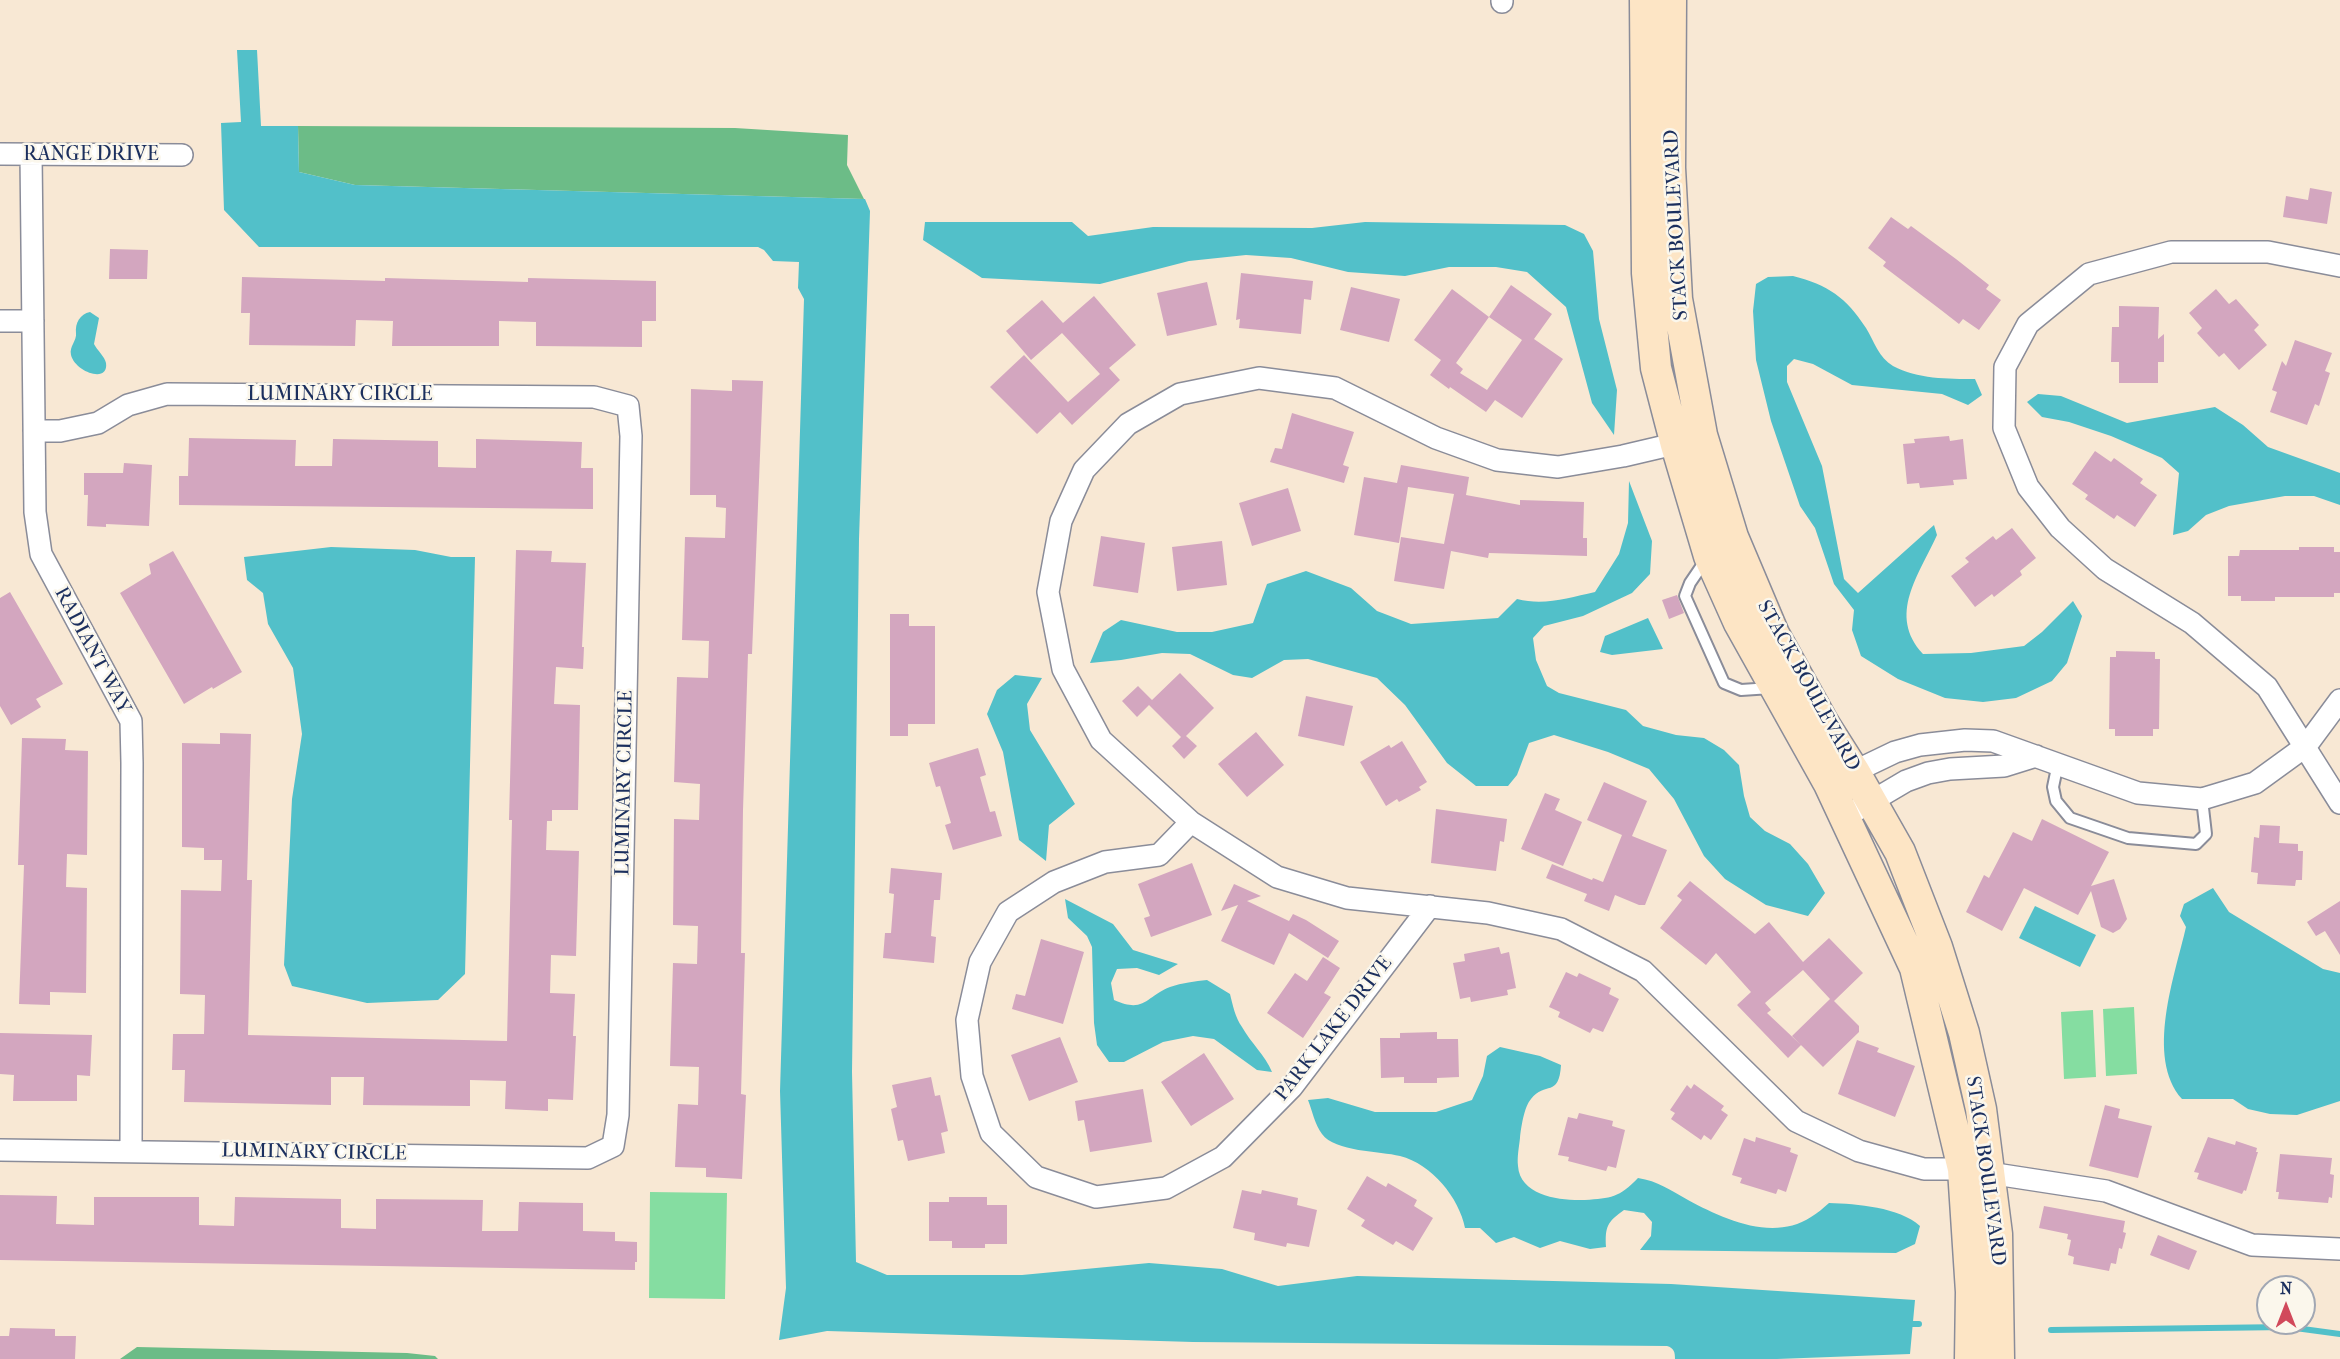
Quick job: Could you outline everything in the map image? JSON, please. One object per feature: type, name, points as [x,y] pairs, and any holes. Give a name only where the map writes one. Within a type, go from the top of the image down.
[{"type":"street","name":"STACK BOULEVARD","points":[[1646,0],[1647,273],[1656,368],[1733,537],[1774,634],[1823,722],[1841,777],[1845,817],[1915,968],[1997,1234],[2000,1302],[1999,1359]]},
{"type":"street","name":"STACK BOULEVARD","points":[[1671,0],[1670,168],[1677,298],[1689,440],[1709,556],[1738,623],[1774,688],[1841,777],[1872,801],[1900,852],[1937,947],[1964,1033],[1981,1109],[1976,1171],[1970,1359]]},
{"type":"street","name":"RANGE DRIVE","points":[[0,154],[182,155]]},
{"type":"street","name":"RADIANT WAY","points":[[31,154],[35,512],[41,554],[130,721],[132,787],[130,1150]]},
{"type":"street","points":[[2340,266],[2268,252],[2171,252],[2089,274],[2028,324],[2005,367],[2004,428],[2028,487],[2060,528],[2105,568],[2192,623],[2267,687],[2340,803]]},
{"type":"street","points":[[0,321],[33,321]]},
{"type":"street","points":[[1689,440],[1558,467],[1497,460],[1436,438],[1335,388],[1259,378],[1180,394],[1128,424],[1084,470],[1061,521],[1048,592],[1063,669],[1101,740],[1191,822],[1277,877],[1347,898],[1488,913],[1561,929],[1643,971],[1796,1121],[1859,1151],[1924,1169],[1976,1171],[2106,1191],[2252,1245],[2340,1250]]},
{"type":"street","name":"LUMINARY CIRCLE","points":[[0,1150],[588,1158],[614,1146],[618,1115],[631,448],[628,406],[594,397],[167,394],[128,405],[98,423],[60,432],[34,432]]},
{"type":"street","points":[[1841,777],[1894,752],[1920,745],[1965,740],[1993,741],[2138,793],[2202,799],[2255,783],[2306,746],[2340,700]]},
{"type":"street","points":[[1845,817],[1906,781],[1928,773],[1950,769],[2004,766],[2036,756]]},
{"type":"street","name":"PARK LAKE DRIVE","points":[[1191,822],[1160,855],[1105,862],[1054,882],[1008,912],[980,962],[967,1020],[972,1076],[991,1133],[1036,1177],[1096,1197],[1166,1188],[1223,1157],[1292,1087],[1430,906]]},
{"type":"lane","points":[[1709,556],[1689,583],[1685,596],[1724,683],[1741,690],[1774,688]]},
{"type":"lane","points":[[2058,763],[2053,787],[2056,801],[2070,818],[2128,838],[2196,844],[2206,834],[2202,799]]},
{"type":"green space","points":[[298,126],[735,128],[848,135],[847,165],[864,199],[355,185],[299,172]]},
{"type":"green space","points":[[2134,1007],[2137,1074],[2106,1076],[2103,1009]]},
{"type":"green space","points":[[2093,1010],[2096,1077],[2064,1079],[2061,1012]]},
{"type":"green space","points":[[650,1192],[727,1193],[725,1299],[649,1298]]},
{"type":"green space","points":[[137,1347],[407,1353],[435,1356],[438,1359],[120,1359]]},
{"type":"water","points":[[237,50],[257,50],[261,126],[298,126],[299,172],[355,185],[865,199],[870,211],[859,539],[852,1072],[856,1262],[887,1275],[1022,1275],[1149,1263],[1222,1269],[1278,1286],[1357,1276],[1671,1284],[1915,1300],[1910,1354],[1777,1359],[1675,1359],[1674,1351],[1667,1346],[1193,1342],[827,1331],[779,1340],[786,1288],[780,1091],[804,299],[798,288],[799,262],[773,261],[764,250],[758,247],[259,247],[224,210],[221,123],[241,122]]},
{"type":"water","points":[[925,222],[1072,222],[1088,236],[1153,227],[1312,228],[1365,222],[1565,225],[1584,234],[1593,251],[1599,319],[1617,390],[1614,435],[1592,403],[1566,307],[1527,272],[1496,267],[1449,267],[1405,276],[1348,272],[1291,258],[1246,255],[1189,261],[1100,284],[982,278],[923,240]]},
{"type":"water","points":[[1793,276],[1826,288],[1843,300],[1859,317],[1880,354],[1888,363],[1922,376],[1975,379],[1982,395],[1968,405],[1942,394],[1852,385],[1813,364],[1794,359],[1787,366],[1787,382],[1822,466],[1844,579],[1858,593],[1934,525],[1937,535],[1915,580],[1907,610],[1907,625],[1923,654],[1971,653],[2024,646],[2042,632],[2073,601],[2082,616],[2067,663],[2052,681],[2016,698],[1983,702],[1945,698],[1898,679],[1861,656],[1852,630],[1854,610],[1834,584],[1815,528],[1800,506],[1771,421],[1756,360],[1753,311],[1756,284],[1768,277]]},
{"type":"water","points":[[90,312],[99,318],[94,344],[106,363],[106,369],[97,374],[85,371],[71,355],[77,322],[83,315]]},
{"type":"water","points":[[2038,394],[2061,396],[2127,423],[2215,407],[2243,425],[2268,447],[2340,473],[2340,505],[2314,496],[2285,496],[2229,506],[2206,515],[2188,531],[2173,535],[2179,473],[2162,458],[2111,436],[2069,422],[2042,417],[2027,402]]},
{"type":"water","points":[[1629,481],[1652,541],[1650,574],[1632,593],[1583,616],[1544,626],[1533,638],[1536,660],[1547,686],[1559,693],[1626,710],[1643,726],[1676,735],[1704,738],[1724,750],[1739,765],[1750,817],[1765,831],[1790,844],[1808,864],[1825,893],[1808,916],[1766,905],[1725,879],[1704,856],[1674,799],[1649,769],[1608,752],[1554,735],[1529,743],[1517,775],[1508,786],[1476,786],[1447,763],[1405,705],[1377,678],[1308,659],[1284,660],[1252,678],[1233,675],[1190,654],[1162,653],[1090,663],[1103,632],[1121,620],[1177,632],[1212,632],[1253,623],[1267,584],[1306,571],[1351,588],[1377,611],[1411,624],[1498,618],[1517,599],[1537,602],[1566,599],[1595,592],[1619,554],[1628,523]]},
{"type":"water","points":[[331,547],[415,550],[451,557],[475,557],[465,974],[438,1000],[367,1003],[292,986],[284,965],[292,799],[302,734],[293,668],[268,624],[263,593],[247,580],[244,557]]},
{"type":"water","points":[[1648,618],[1663,649],[1612,655],[1600,652],[1605,636]]},
{"type":"water","points":[[1015,675],[1042,678],[1027,704],[1030,730],[1075,804],[1049,825],[1046,861],[1019,840],[1003,752],[987,714],[997,690]]},
{"type":"water","points":[[2213,888],[2229,912],[2323,969],[2340,973],[2340,1101],[2297,1115],[2270,1114],[2248,1109],[2233,1099],[2182,1099],[2171,1082],[2165,1061],[2164,1039],[2170,991],[2186,927],[2180,916],[2184,904]]},
{"type":"water","points":[[1065,899],[1113,924],[1133,950],[1178,964],[1159,975],[1137,968],[1117,969],[1111,983],[1114,1000],[1124,1004],[1139,1004],[1170,987],[1207,980],[1230,994],[1240,1023],[1272,1072],[1257,1070],[1214,1039],[1193,1036],[1163,1042],[1124,1062],[1109,1062],[1097,1045],[1094,1023],[1092,947],[1087,936],[1068,918]]},
{"type":"water","points":[[2035,906],[2096,935],[2080,967],[2019,938]]},
{"type":"water","points":[[1500,1047],[1540,1056],[1561,1065],[1560,1075],[1554,1086],[1536,1094],[1526,1107],[1521,1129],[1518,1152],[1520,1176],[1526,1184],[1543,1195],[1565,1199],[1602,1199],[1620,1193],[1638,1178],[1645,1179],[1717,1214],[1748,1225],[1765,1228],[1781,1228],[1796,1224],[1814,1215],[1829,1203],[1865,1206],[1901,1215],[1920,1226],[1915,1244],[1896,1253],[1640,1250],[1651,1236],[1652,1222],[1644,1213],[1624,1210],[1608,1225],[1606,1247],[1590,1249],[1560,1241],[1540,1248],[1514,1237],[1496,1243],[1480,1228],[1465,1228],[1457,1205],[1450,1194],[1423,1166],[1400,1156],[1347,1148],[1328,1140],[1317,1126],[1308,1100],[1328,1098],[1375,1112],[1436,1112],[1472,1100],[1483,1076],[1487,1056]]},
{"type":"building","points":[[2310,188],[2332,192],[2327,224],[2283,217],[2286,196],[2308,200]]},
{"type":"building","points":[[1891,217],[1908,229],[1911,226],[1956,259],[1989,285],[1986,289],[2001,300],[1979,330],[1963,319],[1959,324],[1883,266],[1886,262],[1868,248]]},
{"type":"building","points":[[110,249],[148,250],[147,279],[109,279]]},
{"type":"building","points":[[1241,273],[1313,281],[1311,300],[1304,299],[1301,334],[1239,328],[1240,319],[1236,320]]},
{"type":"building","points":[[242,277],[385,281],[385,278],[528,282],[528,278],[656,281],[656,321],[642,321],[642,347],[536,346],[536,322],[499,321],[499,346],[392,346],[393,321],[356,320],[355,346],[249,345],[250,313],[241,313]]},
{"type":"building","points":[[1207,282],[1217,325],[1167,336],[1157,293]]},
{"type":"building","points":[[1511,285],[1552,314],[1534,339],[1563,359],[1522,418],[1495,400],[1486,412],[1450,387],[1449,389],[1430,375],[1441,360],[1414,340],[1452,289],[1489,317]],"holes":[[[1489,317],[1522,340],[1487,390],[1460,373],[1463,369],[1456,363]]]},
{"type":"building","points":[[1351,287],[1400,299],[1389,342],[1340,330]]},
{"type":"building","points":[[2216,289],[2229,304],[2236,299],[2259,325],[2254,330],[2267,345],[2239,370],[2224,353],[2219,357],[2197,333],[2202,328],[2189,313]]},
{"type":"building","points":[[1094,296],[1136,345],[1109,368],[1120,380],[1072,425],[1060,412],[1037,434],[990,387],[1024,355],[1068,402],[1100,374],[1062,333],[1031,360],[1006,331],[1042,300],[1063,323]]},
{"type":"building","points":[[2119,306],[2159,307],[2158,339],[2164,334],[2164,362],[2158,362],[2158,383],[2119,383],[2119,362],[2111,362],[2112,327],[2119,327]]},
{"type":"building","points":[[2295,340],[2332,353],[2325,371],[2330,373],[2319,406],[2315,404],[2307,425],[2270,412],[2277,392],[2272,390],[2282,361],[2286,366]]},
{"type":"building","points":[[732,380],[763,381],[752,654],[748,654],[743,810],[741,953],[745,953],[741,1094],[746,1095],[742,1179],[706,1177],[706,1168],[675,1167],[678,1104],[698,1105],[699,1067],[670,1066],[673,963],[697,964],[698,926],[673,925],[674,819],[699,820],[700,784],[674,782],[677,677],[708,678],[709,641],[682,640],[685,537],[725,538],[726,508],[716,507],[716,495],[690,495],[691,389],[732,391]]},
{"type":"building","points":[[1292,413],[1354,432],[1343,465],[1349,467],[1344,483],[1270,462],[1275,448],[1282,449]]},
{"type":"building","points":[[1949,436],[1950,441],[1963,439],[1967,479],[1953,480],[1954,485],[1920,488],[1919,483],[1907,484],[1903,444],[1915,443],[1914,439]]},
{"type":"building","points":[[189,438],[296,440],[295,466],[332,466],[333,439],[438,441],[438,467],[476,468],[476,439],[582,442],[581,468],[593,468],[593,509],[179,505],[179,476],[188,476]]},
{"type":"building","points":[[2095,451],[2111,462],[2114,458],[2143,479],[2140,483],[2157,495],[2135,527],[2117,515],[2114,519],[2085,499],[2088,495],[2072,484]]},
{"type":"building","points":[[124,463],[152,465],[149,526],[106,524],[106,527],[87,526],[88,495],[84,495],[84,473],[123,473]]},
{"type":"building","points":[[1401,465],[1469,477],[1466,495],[1520,505],[1520,500],[1584,502],[1583,538],[1587,538],[1587,556],[1489,553],[1488,558],[1451,551],[1444,589],[1394,581],[1401,537],[1444,544],[1454,494],[1408,487],[1399,543],[1354,535],[1364,477],[1397,483]]},
{"type":"building","points":[[1288,488],[1301,531],[1252,546],[1239,503]]},
{"type":"building","points":[[2012,528],[2036,558],[2020,571],[2022,575],[1994,597],[1992,594],[1975,607],[1951,576],[1969,562],[1965,558],[1993,536],[1996,540]]},
{"type":"building","points":[[1101,536],[1145,543],[1138,593],[1093,586]]},
{"type":"building","points":[[1222,541],[1227,585],[1177,591],[1172,547]]},
{"type":"building","points":[[2299,547],[2334,547],[2334,552],[2340,552],[2340,593],[2334,593],[2334,597],[2275,597],[2275,601],[2241,601],[2241,596],[2228,596],[2228,556],[2239,556],[2240,550],[2299,550]]},
{"type":"building","points":[[516,550],[552,551],[551,562],[586,563],[583,669],[556,667],[554,704],[580,705],[578,810],[552,810],[552,821],[547,821],[546,850],[579,851],[576,956],[551,955],[550,993],[575,994],[573,1100],[548,1099],[548,1111],[505,1109],[506,1081],[470,1080],[470,1106],[363,1105],[364,1077],[331,1077],[331,1105],[184,1102],[185,1070],[172,1070],[173,1034],[204,1034],[205,995],[180,994],[181,890],[221,891],[222,860],[204,860],[204,848],[182,847],[182,743],[220,744],[220,733],[251,734],[247,880],[252,880],[248,1035],[507,1041],[512,820],[509,820]]},
{"type":"building","points":[[173,551],[242,672],[184,704],[120,593],[151,574],[149,564]]},
{"type":"building","points":[[10,592],[63,684],[36,699],[41,707],[11,725],[0,706],[0,598]]},
{"type":"building","points":[[1677,595],[1684,613],[1669,619],[1662,600]]},
{"type":"building","points":[[890,614],[909,614],[909,626],[935,626],[935,724],[908,724],[908,736],[890,736]]},
{"type":"building","points":[[2116,651],[2155,652],[2155,659],[2160,659],[2159,729],[2153,729],[2153,736],[2115,736],[2115,729],[2109,729],[2110,657],[2116,657]]},
{"type":"building","points":[[1180,673],[1214,708],[1186,736],[1197,746],[1184,759],[1172,746],[1181,737],[1149,705],[1137,717],[1122,701],[1138,686],[1152,700]]},
{"type":"building","points":[[1306,696],[1353,706],[1344,746],[1298,736]]},
{"type":"building","points":[[1256,732],[1284,765],[1247,797],[1218,764]]},
{"type":"building","points":[[22,738],[66,739],[65,750],[88,751],[87,855],[67,854],[66,887],[87,888],[86,993],[50,992],[50,1005],[19,1004],[24,865],[18,865]]},
{"type":"building","points":[[1402,741],[1427,782],[1419,787],[1421,790],[1386,806],[1360,762],[1389,745],[1391,748]]},
{"type":"building","points":[[978,748],[986,775],[980,777],[990,812],[995,811],[1002,836],[953,850],[945,825],[951,823],[940,786],[936,787],[929,763]]},
{"type":"building","points":[[1604,782],[1647,801],[1632,836],[1667,850],[1645,905],[1639,905],[1615,895],[1609,911],[1584,901],[1587,894],[1546,878],[1552,864],[1603,882],[1622,835],[1587,820]]},
{"type":"building","points":[[1545,793],[1560,799],[1555,810],[1582,822],[1563,866],[1521,849]]},
{"type":"building","points":[[1436,809],[1507,819],[1504,842],[1500,841],[1496,871],[1431,863]]},
{"type":"building","points":[[2042,819],[2109,852],[2091,886],[2114,879],[2127,919],[2120,929],[2113,933],[2101,927],[2091,891],[2078,915],[2024,888],[2002,931],[1966,912],[1984,875],[1989,878],[2013,832],[2032,841]]},
{"type":"building","points":[[2260,825],[2280,826],[2279,843],[2298,844],[2298,851],[2303,851],[2302,880],[2296,880],[2295,886],[2257,884],[2258,873],[2251,872],[2254,837],[2259,838]]},
{"type":"building","points":[[1192,863],[1212,915],[1151,937],[1144,918],[1150,916],[1138,884]]},
{"type":"building","points":[[891,868],[942,873],[940,900],[934,900],[931,936],[936,937],[934,963],[883,958],[885,933],[891,933],[894,894],[889,893]]},
{"type":"building","points":[[1690,881],[1755,934],[1769,922],[1803,962],[1829,938],[1863,973],[1834,1001],[1859,1026],[1859,1032],[1823,1067],[1801,1045],[1788,1058],[1737,1005],[1751,992],[1716,953],[1706,965],[1660,928],[1682,900],[1677,896]],"holes":[[[1803,970],[1830,999],[1792,1036],[1801,1045],[1767,1013],[1771,1010],[1765,1003]]]},
{"type":"building","points":[[1234,884],[1261,896],[1247,901],[1289,921],[1293,914],[1339,941],[1328,958],[1289,933],[1274,965],[1221,941],[1238,905],[1221,911]]},
{"type":"building","points":[[2340,901],[2340,955],[2325,931],[2316,936],[2307,922]]},
{"type":"building","points":[[1041,939],[1084,952],[1063,1024],[1012,1009],[1016,994],[1025,996]]},
{"type":"building","points":[[1499,947],[1501,954],[1509,952],[1516,988],[1507,990],[1508,995],[1471,1002],[1470,997],[1460,999],[1453,963],[1465,961],[1464,954]]},
{"type":"building","points":[[1323,957],[1340,968],[1324,993],[1331,997],[1303,1038],[1267,1013],[1295,973],[1307,981]]},
{"type":"building","points":[[1566,972],[1577,977],[1579,973],[1611,988],[1609,994],[1619,999],[1603,1032],[1593,1028],[1590,1033],[1558,1017],[1560,1012],[1549,1007]]},
{"type":"building","points":[[1437,1032],[1437,1039],[1458,1039],[1459,1077],[1437,1078],[1437,1083],[1404,1083],[1404,1077],[1381,1078],[1380,1038],[1400,1038],[1400,1033]]},
{"type":"building","points":[[0,1033],[92,1035],[90,1076],[77,1075],[77,1101],[13,1101],[14,1075],[0,1074]]},
{"type":"building","points":[[1060,1037],[1078,1082],[1029,1101],[1011,1055]]},
{"type":"building","points":[[1857,1040],[1879,1048],[1877,1052],[1915,1066],[1895,1117],[1838,1094]]},
{"type":"building","points":[[1204,1053],[1234,1099],[1191,1126],[1161,1082]]},
{"type":"building","points":[[931,1077],[935,1096],[940,1095],[948,1131],[941,1133],[945,1153],[908,1161],[903,1140],[898,1141],[891,1109],[897,1107],[892,1085]]},
{"type":"building","points":[[1694,1084],[1724,1106],[1721,1110],[1728,1115],[1711,1140],[1704,1135],[1701,1140],[1671,1119],[1675,1113],[1670,1110],[1687,1085],[1691,1089]]},
{"type":"building","points":[[1143,1089],[1152,1142],[1090,1152],[1084,1120],[1078,1121],[1075,1101]]},
{"type":"building","points":[[2105,1105],[2120,1109],[2118,1118],[2152,1126],[2138,1178],[2089,1166]]},
{"type":"building","points":[[1579,1113],[1613,1121],[1612,1126],[1625,1130],[1616,1168],[1608,1166],[1606,1171],[1568,1161],[1569,1157],[1558,1155],[1568,1117],[1577,1119]]},
{"type":"building","points":[[1756,1137],[1791,1148],[1790,1152],[1798,1155],[1786,1192],[1778,1189],[1776,1194],[1740,1183],[1742,1178],[1732,1175],[1744,1138],[1755,1142]]},
{"type":"building","points":[[2208,1137],[2235,1145],[2236,1141],[2257,1148],[2256,1152],[2258,1152],[2246,1191],[2244,1190],[2242,1194],[2197,1179],[2199,1173],[2194,1172]]},
{"type":"building","points":[[2280,1154],[2332,1158],[2330,1174],[2334,1175],[2332,1198],[2329,1197],[2328,1203],[2278,1199],[2279,1192],[2276,1192]]},
{"type":"building","points":[[1367,1176],[1386,1187],[1388,1183],[1417,1200],[1414,1206],[1433,1218],[1413,1251],[1396,1241],[1393,1245],[1361,1226],[1365,1220],[1347,1209]]},
{"type":"building","points":[[1242,1190],[1261,1194],[1262,1190],[1298,1198],[1297,1205],[1317,1210],[1309,1247],[1287,1243],[1286,1247],[1254,1240],[1255,1233],[1233,1228]]},
{"type":"building","points":[[0,1195],[57,1196],[56,1224],[94,1225],[94,1197],[199,1197],[199,1225],[234,1226],[235,1197],[341,1199],[341,1228],[376,1229],[376,1199],[483,1200],[482,1231],[518,1231],[519,1202],[583,1203],[583,1231],[615,1232],[615,1241],[637,1242],[637,1262],[635,1262],[635,1270],[0,1260]]},
{"type":"building","points":[[949,1197],[987,1197],[987,1205],[1007,1205],[1007,1244],[985,1244],[985,1248],[952,1248],[952,1241],[929,1241],[929,1202],[949,1202]]},
{"type":"building","points":[[2044,1206],[2125,1221],[2123,1232],[2126,1233],[2122,1249],[2119,1248],[2116,1264],[2111,1263],[2109,1271],[2073,1264],[2074,1257],[2068,1255],[2071,1240],[2067,1239],[2068,1234],[2039,1228]]},
{"type":"building","points":[[2158,1235],[2197,1251],[2189,1270],[2150,1255]]},
{"type":"building","points":[[10,1328],[55,1329],[55,1336],[76,1336],[75,1359],[0,1359],[0,1336],[9,1336]]},
{"type":"waterway","points":[[1905,1324],[1919,1324]]},
{"type":"waterway","points":[[2051,1330],[2288,1327],[2340,1334]]}]
